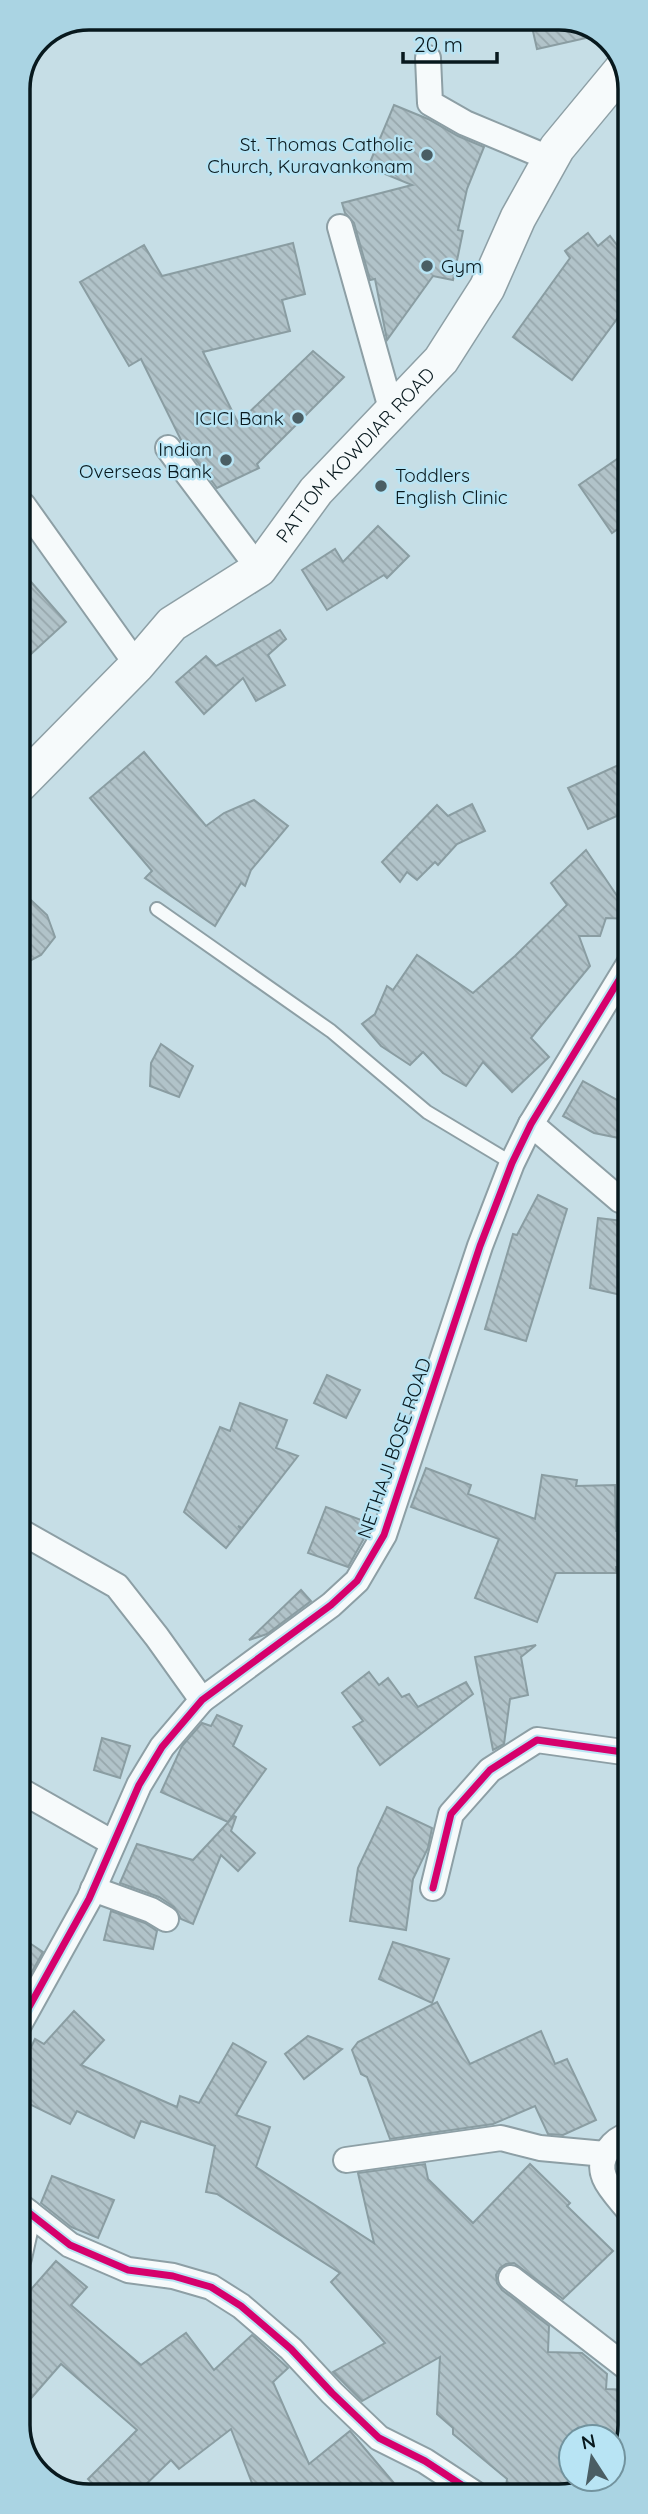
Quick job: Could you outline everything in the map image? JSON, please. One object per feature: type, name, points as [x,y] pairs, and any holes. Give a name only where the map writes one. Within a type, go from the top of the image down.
[{"type":"main road","name":"PATTOM KOWDIAR ROAD","points":[[30,774],[137,665],[172,624],[259,569],[316,491],[441,360],[487,288],[518,218],[557,148],[616,75]]},
{"type":"street","points":[[428,58],[430,103],[465,123],[551,159]]},
{"type":"street","points":[[340,227],[392,412]]},
{"type":"street","points":[[168,448],[259,569]]},
{"type":"street","points":[[30,515],[137,665]]},
{"type":"street","name":"NETHAJI BOSE ROAD","points":[[30,2005],[93,1889],[139,1785],[162,1747],[202,1700],[331,1605],[357,1581],[384,1535],[480,1246],[512,1163],[531,1124],[618,982]]},
{"type":"street","points":[[531,1124],[618,1198]]},
{"type":"street","points":[[30,1537],[117,1587],[202,1700]]},
{"type":"street","points":[[433,1888],[451,1814],[490,1770],[537,1740],[618,1751]]},
{"type":"street","points":[[30,1796],[113,1843]]},
{"type":"street","points":[[93,1889],[151,1910],[166,1919]]},
{"type":"street","points":[[346,2160],[501,2138],[540,2148],[605,2154]]},
{"type":"street","points":[[618,2140],[605,2154],[602,2173],[618,2197]]},
{"type":"street","points":[[30,2214],[70,2245],[128,2270],[173,2276],[211,2287],[241,2306],[291,2349],[379,2438],[425,2461],[460,2484]]},
{"type":"street","points":[[511,2278],[618,2360]]},
{"type":"lane","points":[[157,909],[331,1031],[427,1112],[512,1163]]},
{"type":"building","points":[[533,30],[563,30],[588,38],[537,49]]},
{"type":"building","points":[[394,105],[484,147],[467,189],[458,230],[463,231],[453,280],[433,276],[387,340],[375,279],[370,280],[354,223],[345,213],[342,203],[412,185],[368,167]]},
{"type":"building","points":[[588,233],[598,246],[610,236],[618,247],[618,320],[572,380],[513,337],[570,258],[565,251]]},
{"type":"building","points":[[293,243],[305,294],[282,300],[290,331],[203,352],[238,423],[313,351],[344,377],[257,464],[259,468],[217,488],[181,440],[141,359],[129,366],[80,282],[144,245],[162,276]]},
{"type":"building","points":[[618,458],[618,529],[612,533],[579,485]]},
{"type":"building","points":[[378,526],[409,556],[387,578],[384,575],[327,610],[302,570],[335,549],[343,562]]},
{"type":"building","points":[[30,581],[66,622],[30,655]]},
{"type":"building","points":[[280,630],[286,639],[268,655],[285,685],[256,701],[243,678],[204,714],[176,682],[206,656],[216,666]]},
{"type":"building","points":[[144,752],[206,826],[224,813],[254,800],[288,826],[251,870],[245,886],[241,883],[215,926],[145,878],[152,871],[90,798]]},
{"type":"building","points":[[618,765],[618,815],[588,829],[568,788]]},
{"type":"building","points":[[472,804],[485,831],[457,844],[438,865],[435,862],[417,880],[407,872],[400,882],[382,862],[437,805],[448,816]]},
{"type":"building","points":[[586,850],[618,897],[618,918],[606,918],[600,936],[579,936],[590,966],[531,1038],[549,1057],[512,1092],[483,1062],[466,1086],[443,1073],[423,1052],[410,1065],[381,1046],[362,1024],[375,1014],[387,986],[393,990],[417,955],[473,993],[567,905],[551,883]]},
{"type":"building","points":[[30,899],[47,915],[55,937],[41,955],[30,961]]},
{"type":"building","points":[[161,1044],[193,1066],[179,1097],[150,1086],[151,1063]]},
{"type":"building","points":[[583,1081],[618,1100],[618,1138],[594,1133],[563,1116]]},
{"type":"building","points":[[538,1195],[567,1209],[526,1341],[485,1329],[513,1234],[517,1235]]},
{"type":"building","points":[[598,1218],[618,1220],[618,1294],[590,1288]]},
{"type":"building","points":[[327,1375],[360,1390],[346,1418],[314,1403]]},
{"type":"building","points":[[240,1403],[287,1420],[276,1448],[298,1456],[242,1528],[238,1526],[241,1529],[226,1548],[184,1512],[220,1427],[230,1431]]},
{"type":"building","points":[[426,1468],[471,1485],[468,1494],[535,1519],[542,1475],[577,1480],[576,1486],[615,1485],[618,1567],[616,1573],[556,1573],[537,1622],[475,1598],[499,1539],[411,1507]]},
{"type":"building","points":[[326,1507],[372,1524],[348,1567],[308,1553]]},
{"type":"building","points":[[301,1590],[311,1601],[267,1634],[249,1640]]},
{"type":"building","points":[[536,1645],[521,1657],[528,1695],[510,1699],[504,1744],[493,1750],[475,1657]]},
{"type":"building","points":[[369,1672],[379,1685],[388,1678],[402,1697],[409,1694],[418,1707],[466,1682],[473,1694],[380,1765],[353,1727],[363,1721],[342,1693]]},
{"type":"building","points":[[217,1715],[242,1726],[233,1746],[266,1769],[228,1822],[161,1792],[182,1746],[202,1723],[211,1726]]},
{"type":"building","points":[[102,1738],[130,1746],[120,1778],[94,1770]]},
{"type":"building","points":[[387,1807],[432,1828],[428,1848],[413,1879],[406,1930],[350,1921],[358,1868]]},
{"type":"building","points":[[234,1816],[236,1817],[231,1831],[255,1853],[238,1871],[221,1855],[193,1924],[181,1919],[174,1907],[159,1897],[120,1883],[137,1844],[193,1860]]},
{"type":"building","points":[[111,1911],[145,1923],[157,1931],[153,1949],[104,1940]]},
{"type":"building","points":[[393,1942],[449,1959],[432,2003],[379,1979]]},
{"type":"building","points":[[30,1943],[43,1952],[30,1975]]},
{"type":"building","points":[[437,2002],[470,2064],[541,2031],[555,2064],[567,2059],[596,2120],[563,2135],[548,2134],[535,2106],[493,2124],[390,2139],[367,2077],[361,2074],[352,2050],[358,2042]]},
{"type":"building","points":[[74,2011],[104,2040],[81,2065],[177,2107],[180,2096],[199,2103],[233,2043],[266,2062],[236,2115],[270,2127],[256,2167],[374,2243],[358,2173],[425,2164],[428,2179],[473,2223],[530,2164],[570,2203],[567,2206],[613,2251],[563,2299],[514,2263],[500,2268],[496,2275],[497,2283],[502,2290],[549,2326],[548,2352],[582,2353],[607,2374],[606,2389],[618,2390],[618,2423],[557,2423],[557,2484],[506,2484],[507,2479],[453,2434],[453,2428],[437,2414],[440,2357],[362,2401],[333,2372],[385,2343],[331,2282],[340,2273],[217,2194],[206,2192],[215,2146],[141,2121],[134,2138],[77,2111],[70,2124],[30,2104],[30,2049],[35,2039],[44,2044]]},
{"type":"building","points":[[308,2036],[342,2049],[304,2079],[285,2054]]},
{"type":"building","points":[[52,2176],[114,2200],[98,2238],[71,2227],[41,2203]]},
{"type":"building","points":[[56,2261],[87,2287],[71,2305],[141,2365],[186,2333],[214,2370],[252,2335],[288,2368],[273,2382],[309,2464],[350,2431],[395,2484],[252,2484],[231,2429],[179,2469],[171,2460],[146,2484],[93,2484],[88,2479],[137,2430],[61,2364],[30,2399],[30,2291]]},
{"type":"cycle path","points":[[30,2005],[89,1899],[139,1785],[162,1747],[202,1700],[331,1605],[357,1581],[384,1535],[480,1246],[512,1163],[531,1124],[618,982]]},
{"type":"cycle path","points":[[433,1888],[451,1814],[490,1770],[537,1740],[618,1751]]},
{"type":"cycle path","points":[[30,2214],[70,2245],[128,2270],[173,2276],[211,2287],[241,2306],[291,2349],[379,2438],[425,2461],[460,2484]]},
{"type":"place","name":"St. Thomas Catholic Church, Kuravankonam","points":[[427,155]]},
{"type":"place","name":"Gym","points":[[427,266]]},
{"type":"place","name":"ICICI Bank","points":[[298,418]]},
{"type":"place","name":"Indian Overseas Bank","points":[[226,460]]},
{"type":"place","name":"Toddlers English Clinic","points":[[381,486]]}]
